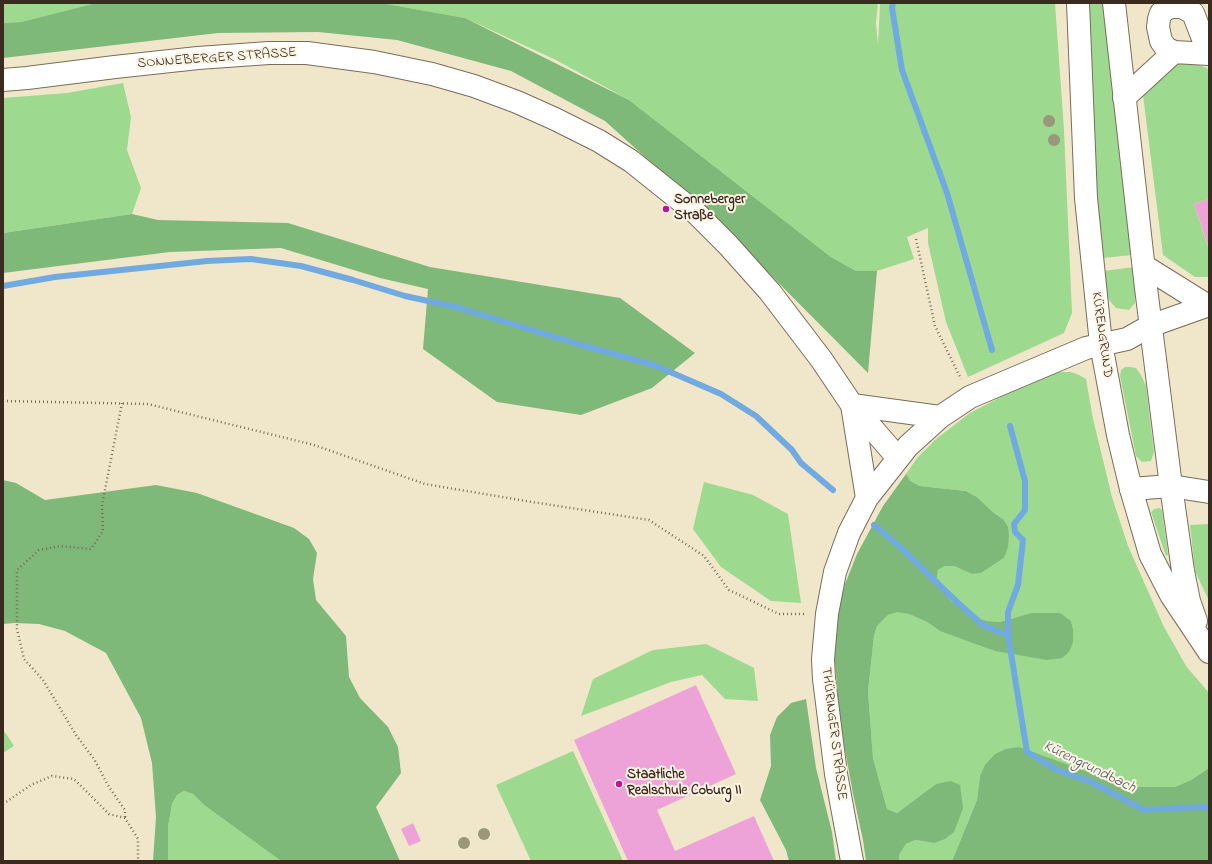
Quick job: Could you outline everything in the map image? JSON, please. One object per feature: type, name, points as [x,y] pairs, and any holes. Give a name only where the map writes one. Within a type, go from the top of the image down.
[{"type":"street","name":"KÜRENGRUND","points":[[1078,3],[1086,198],[1101,344],[1118,435],[1131,489],[1150,554],[1171,595],[1207,649]]},
{"type":"street","name":"KÜRENGRUND","points":[[1114,3],[1150,326],[1170,486],[1189,601],[1207,649]]},
{"type":"street","points":[[1168,8],[1191,8],[1209,54],[1174,52],[1166,48],[1158,34],[1161,13],[1168,8]]},
{"type":"street","points":[[1124,98],[1174,52]]},
{"type":"street","name":"SONNEBERGER STRASSE","points":[[3,80],[198,58],[269,53],[307,53],[374,62],[432,74],[474,86],[517,102],[599,141],[630,161],[696,214],[728,245],[770,292],[821,359],[852,405],[903,452]]},
{"type":"street","points":[[1144,266],[1208,306]]},
{"type":"street","name":"THÜRINGER STRASSE","points":[[852,861],[836,774],[824,679],[824,659],[827,614],[835,572],[846,540],[867,498],[903,452],[940,417],[970,397],[1086,348],[1101,344],[1124,328],[1150,326],[1208,306]]},
{"type":"street","points":[[852,405],[940,417]]},
{"type":"street","name":"SONNEBERGER STRASSE","points":[[852,405],[867,498]]},
{"type":"street","points":[[1131,489],[1170,486],[1209,492]]},
{"type":"path","points":[[916,239],[934,326],[970,397]]},
{"type":"path","points":[[3,401],[148,404],[314,445],[425,484],[649,520],[704,556],[729,590],[779,614],[827,614]]},
{"type":"path","points":[[122,403],[102,505],[103,531],[91,549],[60,546],[39,550],[17,570],[18,629],[24,659],[43,680],[76,735],[94,759],[109,787],[125,810],[125,818],[138,839],[138,861]]},
{"type":"path","points":[[3,804],[31,785],[52,776],[74,779],[109,814],[125,818]]},
{"type":"green space","points":[[3,3],[96,3],[21,22],[3,23]]},
{"type":"green space","points":[[96,3],[381,3],[465,18],[629,100],[831,257],[856,271],[877,271],[868,373],[724,228],[605,121],[511,71],[397,40],[318,32],[218,33],[3,58],[3,23],[21,22]]},
{"type":"green space","points":[[381,3],[878,3],[876,23],[878,45],[880,3],[1055,3],[1064,130],[1072,313],[1064,333],[968,377],[946,322],[928,243],[928,228],[907,237],[914,259],[877,271],[856,271],[831,257],[629,100],[556,60],[465,18]]},
{"type":"green space","points":[[1088,3],[1104,3],[1132,255],[1103,258],[1098,221],[1089,66]]},
{"type":"green space","points":[[1183,59],[1207,68],[1209,73],[1209,199],[1194,204],[1209,250],[1209,277],[1195,277],[1163,255],[1143,95],[1160,72]]},
{"type":"green space","points":[[123,83],[131,117],[127,150],[141,188],[132,214],[3,233],[3,98],[67,93]]},
{"type":"green space","points":[[132,214],[158,220],[288,223],[430,267],[620,298],[695,353],[652,388],[581,415],[497,402],[423,349],[428,289],[380,278],[281,248],[170,252],[3,273],[3,233]]},
{"type":"green space","points":[[1135,267],[1135,303],[1129,310],[1116,308],[1109,300],[1105,289],[1103,271]]},
{"type":"green space","points":[[1125,367],[1136,368],[1146,386],[1154,452],[1151,461],[1142,462],[1136,456],[1120,376],[1121,370]]},
{"type":"green space","points":[[1054,372],[1071,372],[1086,379],[1093,419],[1112,497],[1128,546],[1163,625],[1186,666],[1209,693],[1209,768],[1191,780],[1175,787],[1135,787],[1113,781],[980,776],[977,800],[952,861],[899,861],[899,855],[906,844],[915,840],[934,843],[936,784],[897,813],[887,809],[873,758],[868,691],[874,636],[877,626],[888,615],[897,611],[909,614],[927,622],[940,631],[1073,642],[1073,629],[1071,621],[1031,613],[1000,622],[988,621],[980,619],[951,602],[937,580],[938,570],[945,566],[954,566],[972,574],[981,573],[1004,558],[1003,519],[994,513],[977,497],[966,491],[920,486],[909,481],[906,474],[917,458],[936,439],[970,413],[1043,375]]},
{"type":"green space","points":[[906,474],[910,481],[920,486],[966,491],[977,497],[994,513],[1003,519],[1008,527],[1008,547],[1004,558],[981,573],[972,574],[954,566],[945,566],[938,570],[937,580],[951,601],[980,619],[988,621],[1000,622],[1031,613],[1060,613],[1071,621],[1073,629],[1073,642],[1069,652],[1062,658],[1047,660],[995,651],[940,631],[927,622],[909,614],[897,612],[888,615],[877,626],[874,636],[868,691],[873,758],[887,809],[897,813],[936,784],[951,781],[960,785],[963,808],[954,832],[945,839],[934,843],[915,840],[906,844],[899,855],[899,861],[866,861],[840,722],[834,650],[836,622],[845,584],[857,554],[883,506]]},
{"type":"green space","points":[[3,480],[16,483],[45,500],[156,485],[197,493],[294,528],[309,539],[317,553],[313,579],[316,600],[346,636],[349,677],[360,698],[388,727],[398,747],[401,773],[376,807],[400,861],[281,861],[204,805],[193,794],[184,791],[177,795],[172,804],[168,827],[168,861],[153,861],[156,817],[152,763],[141,718],[106,653],[65,631],[39,624],[3,624]]},
{"type":"green space","points":[[704,482],[753,495],[788,514],[801,603],[771,601],[721,567],[693,529]]},
{"type":"green space","points":[[1159,508],[1162,510],[1168,555],[1166,556],[1151,512],[1154,509]]},
{"type":"green space","points":[[1209,524],[1209,601],[1195,571],[1190,525]]},
{"type":"green space","points":[[706,644],[754,668],[758,701],[725,699],[702,675],[671,682],[581,716],[593,679],[653,650]]},
{"type":"green space","points":[[806,699],[816,768],[832,832],[836,861],[789,861],[786,850],[760,800],[771,766],[770,735],[777,717],[791,703]]},
{"type":"green space","points":[[5,732],[14,746],[3,753],[3,733]]},
{"type":"green space","points":[[1019,747],[1113,781],[1135,787],[1175,787],[1191,780],[1209,768],[1209,861],[952,861],[977,800],[980,776],[985,765],[995,754],[1006,749]]},
{"type":"green space","points":[[573,751],[623,861],[531,861],[496,785]]},
{"type":"green space","points":[[184,791],[193,794],[204,805],[281,861],[168,861],[168,827],[172,804],[177,795]]},
{"type":"building","points":[[1209,199],[1209,249],[1194,204]]},
{"type":"building","points":[[696,685],[736,774],[657,810],[675,851],[754,816],[774,861],[628,861],[574,740]]},
{"type":"building","points":[[413,823],[421,841],[409,846],[401,829]]},
{"type":"waterway","points":[[893,3],[892,8],[902,70],[947,193],[992,350]]},
{"type":"waterway","points":[[3,286],[55,277],[207,261],[251,259],[301,266],[405,296],[456,307],[581,345],[654,365],[721,394],[756,416],[792,450],[801,463],[833,490]]},
{"type":"waterway","name":"Kürengrundbach","points":[[1010,426],[1025,481],[1025,510],[1014,524],[1015,532],[1023,540],[1018,585],[1008,612],[1008,635],[1027,752],[1057,770],[1091,782],[1144,810],[1205,807],[1209,809]]},
{"type":"waterway","points":[[874,525],[898,545],[984,626],[1008,635]]},
{"type":"place","name":"Sonneberger Straße","points":[[666,209]]},
{"type":"place","name":"Staatliche Realschule Coburg II","points":[[619,784]]}]
